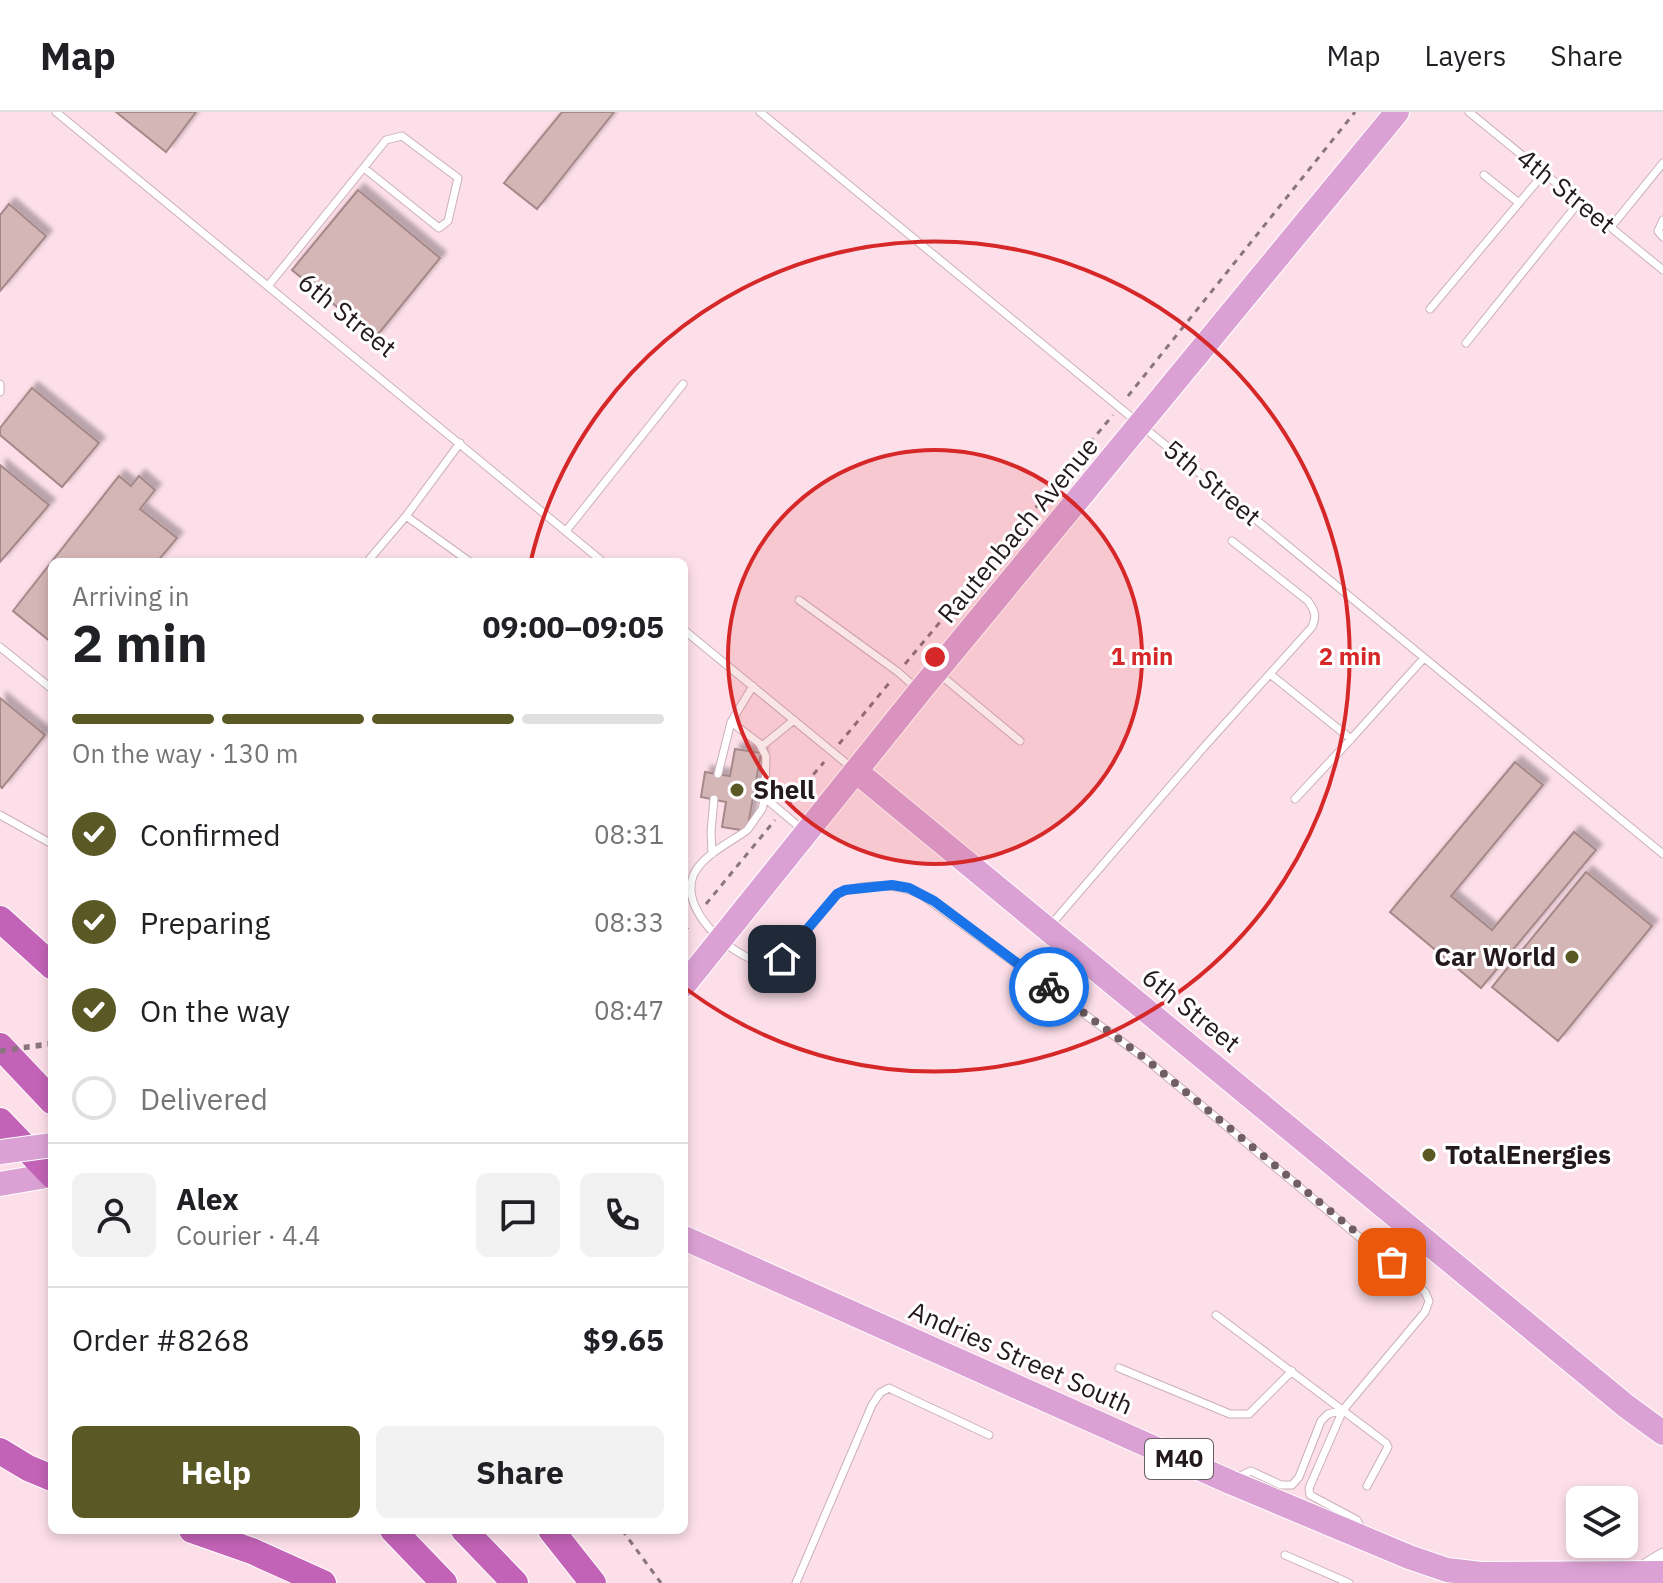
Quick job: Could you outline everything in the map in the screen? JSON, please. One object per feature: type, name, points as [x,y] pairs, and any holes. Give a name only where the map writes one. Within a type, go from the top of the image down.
[{"type":"highway","points":[[0,918],[48,960]]},
{"type":"highway","points":[[0,1050],[48,1097]]},
{"type":"highway","points":[[0,1121],[48,1171]]},
{"type":"highway","points":[[0,1451],[48,1476]]},
{"type":"highway","points":[[203,1534],[252,1551],[323,1583]]},
{"type":"highway","points":[[397,1534],[444,1583]]},
{"type":"highway","points":[[468,1534],[515,1583]]},
{"type":"highway","points":[[554,1534],[593,1583]]},
{"type":"main road","name":"Rautenbach Avenue","points":[[688,980],[920,691],[1397,112]]},
{"type":"main road","name":"6th Street","points":[[857,772],[1626,1406],[1663,1433]]},
{"type":"main road","points":[[0,1152],[48,1146]]},
{"type":"main road","points":[[0,1184],[48,1176]]},
{"type":"main road","name":"Andries Street South","points":[[688,1240],[1230,1482],[1447,1570],[1521,1576],[1663,1573]]},
{"type":"street","points":[[1630,1574],[1663,1554]]},
{"type":"lane","name":"6th Street","points":[[56,112],[598,558]]},
{"type":"lane","name":"5th Street","points":[[760,112],[1663,854]]},
{"type":"lane","name":"4th Street","points":[[1469,112],[1663,270]]},
{"type":"lane","points":[[268,286],[386,140],[402,136],[458,178],[448,221],[439,228],[364,168]]},
{"type":"lane","points":[[1611,227],[1663,163]]},
{"type":"lane","points":[[1430,309],[1545,172]]},
{"type":"lane","points":[[1484,175],[1519,203]]},
{"type":"lane","points":[[1466,343],[1580,201]]},
{"type":"lane","points":[[1663,220],[1658,231],[1663,237]]},
{"type":"lane","points":[[0,384],[0,392]]},
{"type":"lane","points":[[566,531],[683,384]]},
{"type":"lane","points":[[370,558],[460,443]]},
{"type":"lane","points":[[406,516],[464,558]]},
{"type":"lane","points":[[1048,928],[1312,627],[1314,610],[1308,601],[1232,541]]},
{"type":"lane","points":[[799,600],[920,691]]},
{"type":"lane","name":"6th Street","points":[[688,637],[857,772]]},
{"type":"lane","points":[[0,647],[48,686]]},
{"type":"lane","points":[[1295,799],[1424,658]]},
{"type":"lane","points":[[936,672],[1020,741]]},
{"type":"lane","points":[[1270,674],[1351,739]]},
{"type":"lane","points":[[718,774],[731,722],[753,686]]},
{"type":"lane","points":[[762,746],[794,720]]},
{"type":"lane","points":[[731,722],[762,746],[766,756],[765,798],[762,809],[747,830],[696,869],[691,883],[692,901],[698,914],[721,940],[761,965],[773,965],[782,959],[837,894],[845,890],[892,885],[909,888],[934,901],[1147,1060],[1425,1292],[1429,1301],[1425,1312],[1343,1410],[1309,1488],[1310,1495],[1357,1520],[1364,1537]]},
{"type":"lane","points":[[765,798],[807,833]]},
{"type":"lane","points":[[712,854],[714,799]]},
{"type":"lane","points":[[0,815],[48,842]]},
{"type":"lane","points":[[1216,1315],[1388,1447],[1367,1486]]},
{"type":"lane","points":[[1119,1368],[1240,1416],[1249,1414],[1292,1371]]},
{"type":"lane","points":[[796,1583],[872,1405],[885,1389],[989,1435]]},
{"type":"lane","points":[[1230,1482],[1251,1471],[1281,1485],[1292,1485],[1299,1477],[1321,1421],[1328,1414],[1343,1410]]},
{"type":"lane","points":[[1285,1555],[1349,1583]]},
{"type":"path","points":[[688,927],[1119,407],[1355,112]]},
{"type":"path","points":[[0,1050],[48,1044]]},
{"type":"path","points":[[625,1534],[661,1583]]},
{"type":"building","points":[[116,112],[196,112],[166,152]]},
{"type":"building","points":[[562,112],[614,112],[537,209],[504,183]]},
{"type":"building","points":[[358,190],[440,258],[375,338],[292,270]]},
{"type":"building","points":[[9,204],[46,236],[0,291],[0,215]]},
{"type":"building","points":[[32,388],[99,443],[62,487],[0,435],[0,428]]},
{"type":"building","points":[[0,465],[49,505],[0,562]]},
{"type":"building","points":[[119,476],[131,486],[139,476],[155,490],[140,509],[177,538],[160,558],[55,558]]},
{"type":"building","points":[[48,566],[48,640],[13,611]]},
{"type":"building","points":[[0,698],[45,735],[2,788],[0,786]]},
{"type":"building","points":[[735,749],[761,753],[747,831],[722,827],[726,802],[701,797],[705,772],[730,776]]},
{"type":"building","points":[[1515,762],[1543,785],[1451,896],[1492,930],[1574,832],[1596,850],[1481,988],[1390,912]]},
{"type":"building","name":"Car World","points":[[1586,872],[1652,926],[1558,1041],[1492,987]]},
{"type":"way so far","points":[[1049,987],[1147,1060],[1392,1262]]},
{"type":"place","name":"Shell","points":[[737,790]]},
{"type":"place","name":"Car World","points":[[1572,957]]},
{"type":"place","name":"TotalEnergies","points":[[1429,1155]]},
{"type":"route","points":[[782,959],[827,902],[837,894],[845,890],[892,885],[909,888],[934,901],[1049,987]]}]
